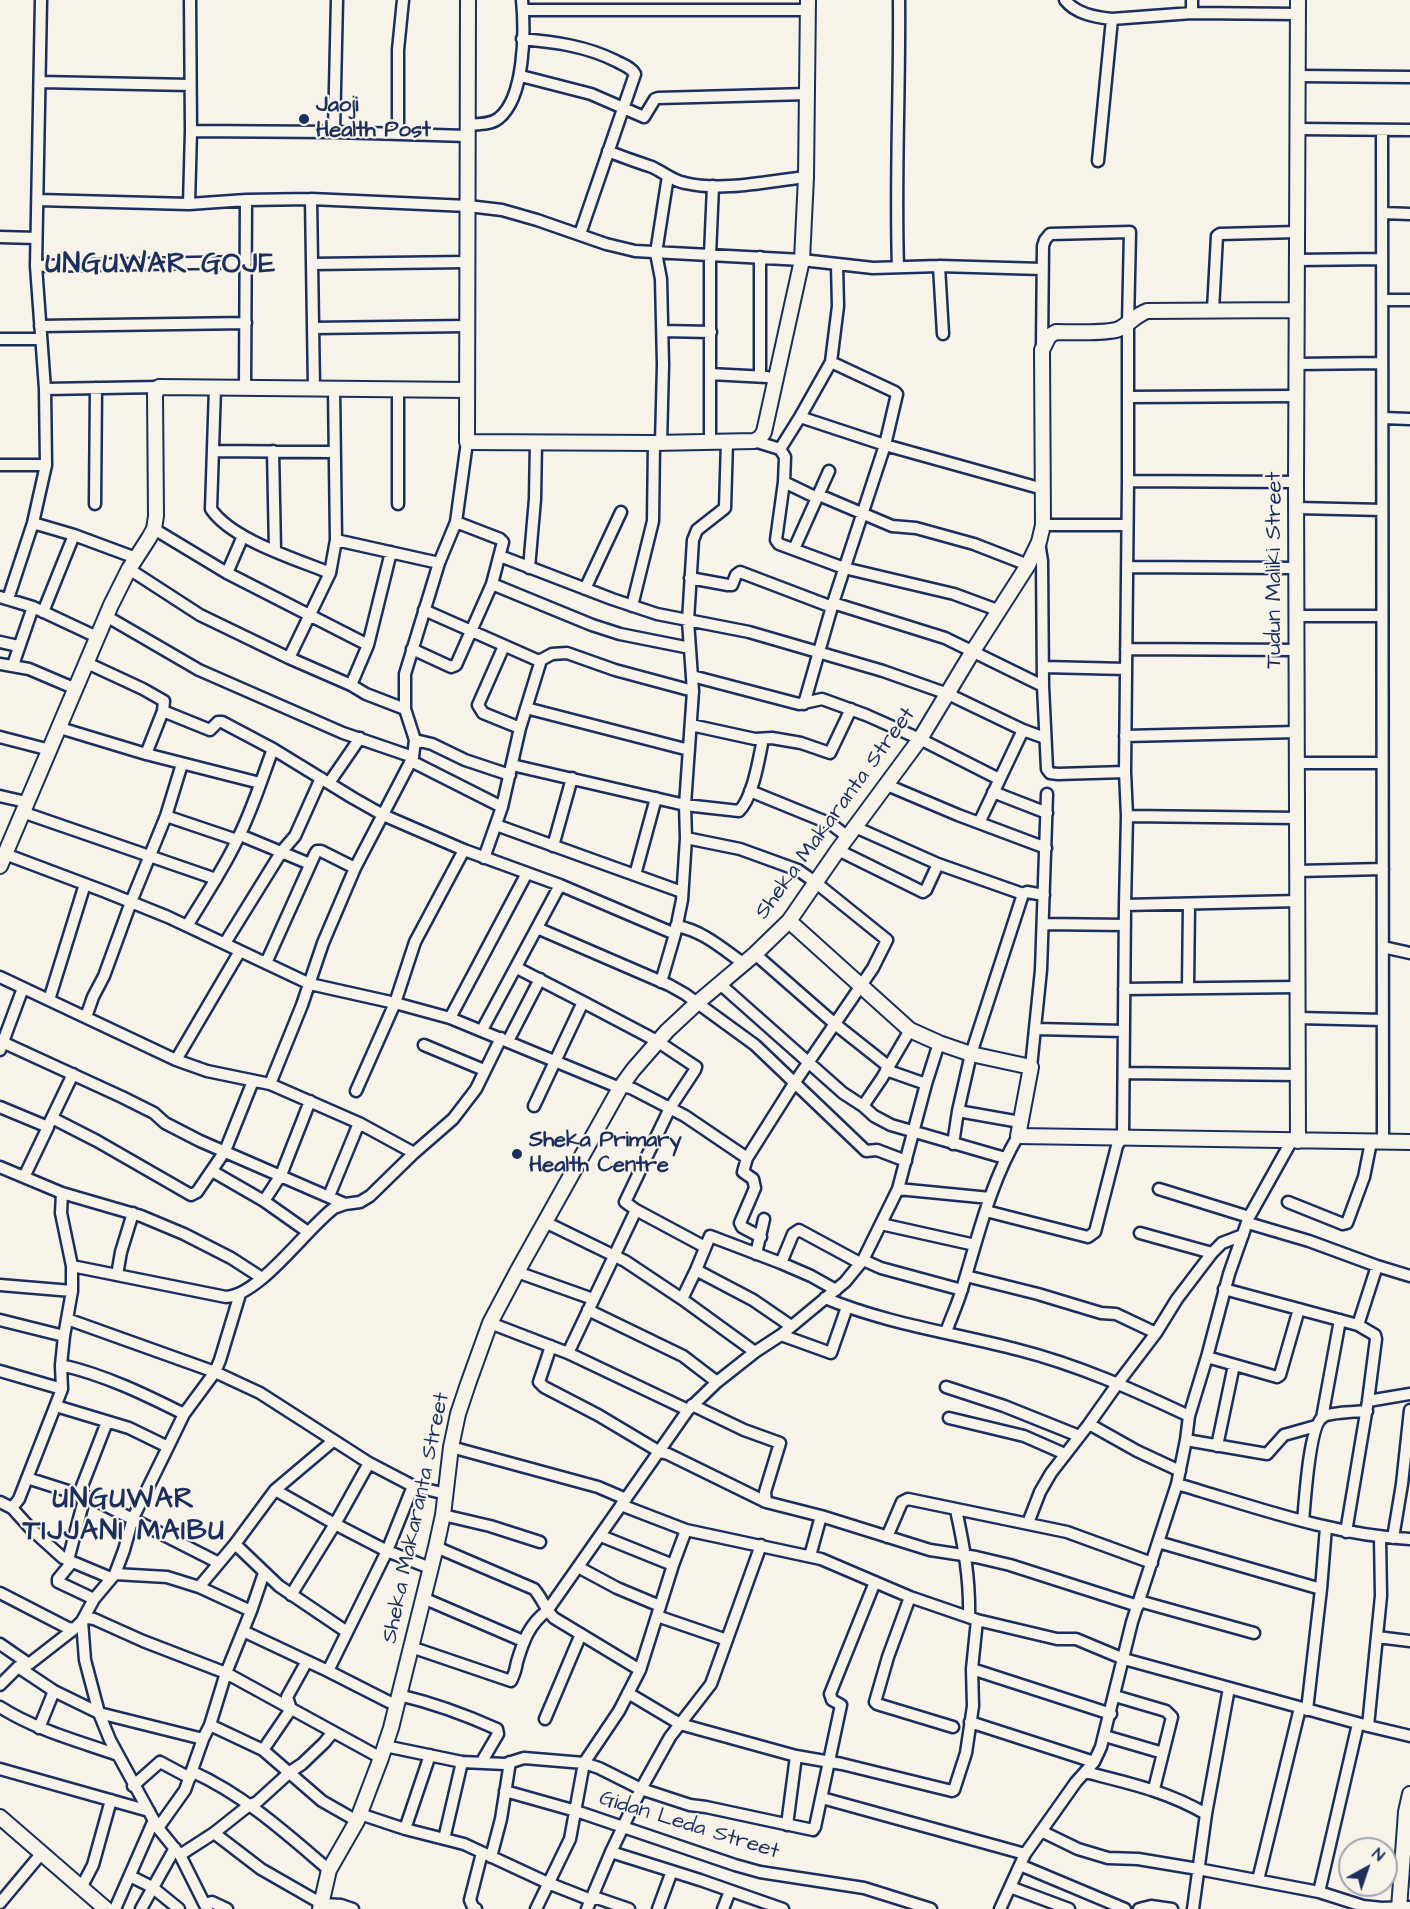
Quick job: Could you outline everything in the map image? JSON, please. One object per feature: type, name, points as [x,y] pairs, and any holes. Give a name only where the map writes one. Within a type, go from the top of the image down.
[{"type":"street","points":[[41,0],[36,266],[45,389],[46,465],[33,523],[4,598],[38,610],[98,637]]},
{"type":"street","points":[[189,204],[190,0]]},
{"type":"street","points":[[334,132],[338,0]]},
{"type":"street","points":[[398,133],[398,50],[403,0]]},
{"type":"street","points":[[270,1084],[310,984],[323,943],[355,868],[412,759],[415,740],[405,709],[405,674],[439,563],[456,522],[466,442],[468,0]]},
{"type":"street","points":[[898,267],[899,0]]},
{"type":"street","points":[[1065,0],[1071,7],[1083,13],[1112,19],[1298,7]]},
{"type":"street","points":[[1192,0],[1192,13]]},
{"type":"street","points":[[191,131],[398,133],[467,130],[492,122],[500,117],[514,96],[521,76],[523,5],[808,5],[808,94],[802,260],[764,432],[760,438],[753,441]]},
{"type":"street","name":"Tudun Maliki Street","points":[[1295,1141],[1298,1075],[1296,260],[1298,7]]},
{"type":"street","points":[[1098,161],[1112,19]]},
{"type":"street","points":[[522,39],[583,48],[600,53],[633,71],[634,78],[580,234]]},
{"type":"street","points":[[521,76],[591,94],[624,107],[641,117],[644,117],[655,99],[658,98],[808,94]]},
{"type":"street","points":[[1298,76],[1410,77]]},
{"type":"street","points":[[40,82],[190,85]]},
{"type":"street","points":[[1298,129],[1410,130]]},
{"type":"street","points":[[1288,1202],[1343,1224],[1347,1223],[1377,1142],[1383,1020],[1382,130]]},
{"type":"street","points":[[608,151],[654,168],[682,183],[713,186],[806,177]]},
{"type":"street","points":[[632,606],[653,521],[663,331],[661,279],[656,253],[668,176]]},
{"type":"street","points":[[710,442],[713,186]]},
{"type":"street","points":[[38,200],[189,204],[311,199],[468,206],[502,210],[606,244],[635,251],[760,257],[873,268],[939,266],[1042,269]]},
{"type":"street","points":[[311,199],[314,388]]},
{"type":"street","points":[[245,388],[246,200]]},
{"type":"street","points":[[1382,213],[1410,213]]},
{"type":"street","points":[[986,1211],[1091,1236],[1095,1232],[1117,1146],[1123,1136],[1130,232],[1050,234],[1044,240],[1042,350]]},
{"type":"street","points":[[1212,310],[1217,236],[1220,234],[1297,232]]},
{"type":"street","points":[[0,237],[36,238]]},
{"type":"street","points":[[760,257],[760,376]]},
{"type":"street","points":[[1296,260],[1382,259]]},
{"type":"street","points":[[36,266],[246,262]]},
{"type":"street","points":[[312,264],[467,262]]},
{"type":"street","points":[[780,449],[831,362],[838,314],[837,265]]},
{"type":"street","points":[[939,266],[943,334]]},
{"type":"street","points":[[1382,300],[1410,300]]},
{"type":"street","points":[[1042,350],[1052,333],[1116,330],[1128,324],[1140,313],[1147,311],[1296,310]]},
{"type":"street","points":[[40,326],[246,323]]},
{"type":"street","points":[[313,328],[467,327]]},
{"type":"street","points":[[663,331],[711,332]]},
{"type":"street","points":[[0,339],[41,339]]},
{"type":"street","name":"Sheka Makaranta Street","points":[[321,1906],[329,1870],[358,1818],[383,1752],[398,1701],[443,1515],[451,1447],[458,1414],[490,1323],[620,1088],[657,1041],[789,921],[920,739],[1028,565],[1039,542],[1043,525],[1042,350]]},
{"type":"street","points":[[804,704],[832,605],[885,445],[897,394],[831,362]]},
{"type":"street","points":[[1296,364],[1382,363]]},
{"type":"street","points":[[710,374],[775,377]]},
{"type":"street","points":[[45,389],[159,387],[467,390]]},
{"type":"street","points":[[159,387],[154,394],[156,516],[154,528],[132,563],[106,616],[3,860],[85,884],[131,902],[225,943],[310,984],[450,1018],[620,1088],[633,1089],[685,1116],[747,1158]]},
{"type":"street","points":[[96,388],[96,504]]},
{"type":"street","points":[[215,388],[212,509],[217,517],[243,536],[330,573]]},
{"type":"street","points":[[290,658],[330,573],[336,540],[334,388]]},
{"type":"street","points":[[398,389],[398,504]]},
{"type":"street","points":[[1128,397],[1296,396]]},
{"type":"street","points":[[800,417],[885,445],[1043,489]]},
{"type":"street","points":[[1383,418],[1410,419]]},
{"type":"street","points":[[661,982],[676,930],[682,892],[686,838],[685,805],[693,691],[688,621],[693,540],[697,530],[725,508],[727,441]]},
{"type":"street","points":[[466,442],[753,441],[780,449],[785,457],[776,540],[779,544],[844,568],[954,594],[1000,610]]},
{"type":"street","points":[[529,568],[535,499],[536,442]]},
{"type":"street","points":[[213,451],[334,452]]},
{"type":"street","points":[[273,451],[275,550]]},
{"type":"street","points":[[0,465],[46,465]]},
{"type":"street","points":[[794,549],[829,471]]},
{"type":"street","points":[[1128,481],[1296,482]]},
{"type":"street","points":[[784,482],[891,526],[916,528],[974,544],[1028,565]]},
{"type":"street","points":[[1297,508],[1382,510]]},
{"type":"street","points":[[585,590],[621,512]]},
{"type":"street","points":[[412,649],[452,667],[458,663],[492,584],[503,542],[456,522]]},
{"type":"street","points":[[33,523],[74,534],[132,563],[200,615],[366,694],[405,709]]},
{"type":"street","points":[[1043,525],[1127,525]]},
{"type":"street","points":[[154,528],[227,573],[368,645]]},
{"type":"street","points":[[13,665],[18,646],[74,534]]},
{"type":"street","points":[[227,573],[243,536]]},
{"type":"street","points":[[336,540],[439,563]]},
{"type":"street","points":[[1039,542],[1042,561],[1043,686],[1047,769],[1050,773],[1125,772]]},
{"type":"street","points":[[351,685],[368,645],[391,552]]},
{"type":"street","points":[[500,556],[632,606],[688,621],[741,630],[819,651],[948,693],[1023,730],[1045,738]]},
{"type":"street","points":[[1127,567],[1297,568]]},
{"type":"street","points":[[690,578],[732,585],[736,575],[740,572],[832,605],[925,631],[973,651],[1043,686]]},
{"type":"street","points":[[492,584],[592,625],[620,634],[690,648]]},
{"type":"street","points":[[424,610],[537,660],[552,654],[567,653],[615,670],[693,691]]},
{"type":"street","points":[[106,616],[199,670],[343,733],[412,759],[502,807]]},
{"type":"street","points":[[1297,616],[1382,616]]},
{"type":"street","points":[[0,642],[18,646]]},
{"type":"street","points":[[504,646],[478,705],[483,713],[520,728]]},
{"type":"street","points":[[1126,649],[1297,650]]},
{"type":"street","points":[[484,858],[502,807],[520,728],[541,660]]},
{"type":"street","points":[[87,663],[162,698],[165,704],[146,754]]},
{"type":"street","points":[[0,664],[30,669],[76,689]]},
{"type":"street","points":[[1044,667],[1126,669]]},
{"type":"street","points":[[692,676],[804,704],[822,699],[920,739],[999,779]]},
{"type":"street","points":[[526,708],[689,750]]},
{"type":"street","points":[[691,725],[763,739],[801,742],[831,752],[851,709]]},
{"type":"street","points":[[163,711],[210,729],[218,722],[222,722],[273,748],[383,815],[484,858],[676,930],[690,929],[744,964]]},
{"type":"street","points":[[60,728],[182,764],[260,783]]},
{"type":"street","points":[[979,822],[1023,730]]},
{"type":"street","points":[[1125,736],[1297,732]]},
{"type":"street","points":[[0,737],[50,750]]},
{"type":"street","points":[[225,943],[282,851],[295,836],[325,780],[360,738]]},
{"type":"street","points":[[415,740],[432,744],[465,760],[511,770],[572,778],[685,805],[739,811],[750,791],[763,739]]},
{"type":"street","points":[[187,926],[239,838],[273,748]]},
{"type":"street","points":[[1297,764],[1382,763]]},
{"type":"street","points":[[86,1017],[166,816],[182,764]]},
{"type":"street","points":[[553,846],[572,778]]},
{"type":"street","points":[[887,784],[1046,848]]},
{"type":"street","points":[[750,791],[938,864],[1023,894],[1028,892],[1044,895]]},
{"type":"street","points":[[993,792],[1047,813]]},
{"type":"street","points":[[946,1332],[962,1290],[990,1198],[1019,1129],[1031,1067],[1041,970],[1047,794]]},
{"type":"street","points":[[0,796],[216,879]]},
{"type":"street","points":[[635,875],[656,798]]},
{"type":"street","points":[[166,816],[282,851],[310,864]]},
{"type":"street","points":[[1127,816],[1297,818]]},
{"type":"street","points":[[495,825],[682,892]]},
{"type":"street","points":[[686,838],[740,849],[798,870],[887,940],[887,944],[862,985],[795,1082],[747,1158],[743,1173],[753,1179],[755,1188],[740,1223],[742,1227],[761,1237]]},
{"type":"street","points":[[356,1091],[395,1003],[415,942],[464,850]]},
{"type":"street","points":[[838,850],[923,892],[938,864]]},
{"type":"street","points":[[266,963],[317,851],[355,868]]},
{"type":"street","points":[[1298,871],[1383,869]]},
{"type":"street","points":[[450,1018],[527,873]]},
{"type":"street","points":[[49,1000],[85,884]]},
{"type":"street","points":[[482,1030],[560,885]]},
{"type":"street","points":[[953,1144],[971,1054],[1023,894]]},
{"type":"street","points":[[1125,905],[1298,901]]},
{"type":"street","points":[[1188,988],[1189,905]]},
{"type":"street","points":[[789,921],[910,1030],[971,1054],[1031,1067]]},
{"type":"street","points":[[1043,924],[1125,925]]},
{"type":"street","points":[[537,928],[685,993],[755,1045],[866,1151],[877,1150],[906,1161]]},
{"type":"street","points":[[1383,947],[1410,952]]},
{"type":"street","points":[[176,1060],[240,951]]},
{"type":"street","points":[[755,954],[887,1068],[926,1084]]},
{"type":"street","points":[[517,968],[657,1041],[696,1067],[670,1108],[625,1202],[705,1247]]},
{"type":"street","points":[[0,977],[176,1060],[207,1071],[270,1084],[359,1123],[414,1153]]},
{"type":"street","points":[[72,1266],[226,1297],[240,1294],[262,1278],[334,1208],[360,1202],[370,1197],[414,1153],[453,1119],[476,1089],[484,1070],[505,1040],[540,980]]},
{"type":"street","points":[[720,984],[843,1093],[874,1116],[891,1125],[1005,1158]]},
{"type":"street","points":[[1124,989],[1298,987]]},
{"type":"street","points":[[23,988],[1,1045],[73,1074],[154,1113],[165,1123],[345,1204]]},
{"type":"street","points":[[534,1106],[583,1002]]},
{"type":"street","points":[[1298,1018],[1383,1020]]},
{"type":"street","points":[[1036,1029],[1124,1031]]},
{"type":"street","points":[[863,1106],[910,1030]]},
{"type":"street","points":[[411,1647],[511,1681],[523,1641],[538,1618],[547,1611],[690,1408],[717,1382],[781,1335],[836,1290],[861,1261],[898,1189],[939,1043]]},
{"type":"street","points":[[424,1045],[484,1070]]},
{"type":"street","points":[[1124,1073],[1298,1075]]},
{"type":"street","points":[[24,1177],[73,1074]]},
{"type":"street","points":[[0,1107],[50,1123],[107,1146],[191,1195],[197,1192],[225,1151],[254,1081]]},
{"type":"street","points":[[264,1201],[281,1175],[310,1101]]},
{"type":"street","points":[[958,1111],[1019,1129],[1123,1136],[1410,1142]]},
{"type":"street","points":[[329,1197],[359,1123]]},
{"type":"street","points":[[1000,1909],[1025,1854],[1076,1782],[1094,1762],[1105,1736],[1139,1603],[1177,1484],[1189,1416],[1224,1289],[1248,1220],[1295,1141]]},
{"type":"street","points":[[0,1167],[62,1192],[133,1213],[184,1234],[231,1258],[262,1278]]},
{"type":"street","points":[[212,1171],[264,1201],[308,1232]]},
{"type":"street","points":[[898,1189],[990,1198]]},
{"type":"street","points":[[1159,1189],[1309,1240],[1377,1266],[1409,1273]]},
{"type":"street","points":[[12,1508],[19,1499],[62,1389],[61,1365],[72,1291],[72,1266],[61,1214],[62,1192]]},
{"type":"street","points":[[568,1353],[636,1210]]},
{"type":"street","points":[[117,1275],[121,1252],[133,1213]]},
{"type":"street","points":[[756,1254],[765,1219]]},
{"type":"street","points":[[545,1222],[625,1260],[755,1352]]},
{"type":"street","points":[[881,1224],[975,1245]]},
{"type":"street","points":[[781,1263],[793,1234],[799,1230],[861,1261],[962,1290]]},
{"type":"street","points":[[1140,1233],[1212,1253]]},
{"type":"street","points":[[1028,1523],[1040,1492],[1051,1473],[1156,1333],[1177,1299],[1222,1243],[1243,1234]]},
{"type":"street","points":[[682,1299],[710,1236],[781,1263],[836,1290]]},
{"type":"street","points":[[1358,1325],[1377,1266]]},
{"type":"street","points":[[696,1270],[753,1300],[791,1326]]},
{"type":"street","points":[[517,1272],[593,1299]]},
{"type":"street","points":[[966,1276],[1101,1313],[1116,1314],[1156,1333]]},
{"type":"street","points":[[0,1285],[72,1291]]},
{"type":"street","points":[[1224,1289],[1358,1325],[1374,1335],[1376,1339],[1368,1406],[1346,1532]]},
{"type":"street","points":[[0,1593],[68,1628],[78,1625],[94,1599],[113,1576],[124,1550],[133,1518],[184,1414],[215,1372],[226,1344],[240,1294]]},
{"type":"street","points":[[825,1298],[873,1316],[1022,1351],[1118,1383],[1189,1416]]},
{"type":"street","points":[[781,1335],[831,1353],[847,1307]]},
{"type":"street","points":[[1207,1357],[1280,1376],[1299,1309]]},
{"type":"street","points":[[588,1310],[683,1356],[717,1382]]},
{"type":"street","points":[[67,1319],[215,1372],[260,1393],[333,1441],[413,1486],[446,1494]]},
{"type":"street","points":[[0,1320],[64,1336]]},
{"type":"street","points":[[1303,1521],[1311,1450],[1340,1320]]},
{"type":"street","points":[[490,1323],[568,1353],[690,1408],[780,1443],[765,1492],[766,1502]]},
{"type":"street","points":[[550,1346],[540,1384],[660,1452],[766,1502],[821,1516],[930,1550],[1010,1565],[1139,1603],[1254,1633]]},
{"type":"street","points":[[61,1365],[126,1385],[184,1414]]},
{"type":"street","points":[[1217,1446],[1234,1365]]},
{"type":"street","points":[[0,1371],[62,1389]]},
{"type":"street","points":[[946,1388],[1004,1406],[1079,1436]]},
{"type":"street","points":[[1186,1440],[1267,1454],[1284,1435],[1319,1422],[1325,1416],[1410,1394]]},
{"type":"street","points":[[56,1406],[145,1434],[168,1447]]},
{"type":"street","points":[[1393,1538],[1402,1484],[1410,1410]]},
{"type":"street","points":[[949,1418],[1024,1436],[1065,1454]]},
{"type":"street","points":[[94,1599],[58,1582],[70,1561],[82,1495],[107,1422]]},
{"type":"street","points":[[1089,1424],[1137,1451],[1180,1471]]},
{"type":"street","points":[[199,1587],[235,1544],[275,1490],[333,1441]]},
{"type":"street","points":[[451,1447],[598,1487],[623,1502],[686,1530],[810,1556],[910,1597],[973,1619],[1057,1639],[1076,1639],[1124,1659],[1410,1736]]},
{"type":"street","points":[[291,1595],[335,1524],[369,1462]]},
{"type":"street","points":[[27,1478],[82,1495],[133,1518],[138,1523],[219,1563]]},
{"type":"street","points":[[1177,1484],[1346,1532],[1410,1539]]},
{"type":"street","points":[[328,1671],[387,1551],[413,1486]]},
{"type":"street","points":[[275,1490],[387,1551],[430,1568]]},
{"type":"street","points":[[887,1537],[905,1500],[1067,1532],[1152,1563]]},
{"type":"street","points":[[0,1502],[12,1508],[45,1543],[63,1558],[113,1576],[167,1577],[199,1587],[251,1611]]},
{"type":"street","points":[[628,1694],[680,1724],[796,1756],[954,1790],[966,1753],[973,1706],[973,1619],[966,1556],[956,1510]]},
{"type":"street","points":[[443,1515],[490,1526],[540,1542]]},
{"type":"street","points":[[810,1556],[821,1516]]},
{"type":"street","points":[[1258,1881],[1303,1709],[1321,1589],[1326,1527]]},
{"type":"street","points":[[536,1909],[566,1850],[576,1811],[584,1763],[615,1718],[640,1670],[686,1530]]},
{"type":"street","points":[[601,1536],[673,1565]]},
{"type":"street","points":[[1319,1892],[1363,1725],[1381,1596],[1380,1537]]},
{"type":"street","points":[[1158,1542],[1321,1589]]},
{"type":"street","points":[[235,1544],[264,1573],[291,1595],[347,1632]]},
{"type":"street","points":[[589,1905],[641,1789],[670,1737],[711,1684],[761,1545]]},
{"type":"street","points":[[436,1547],[534,1589],[554,1618],[640,1670]]},
{"type":"street","points":[[578,1567],[658,1611],[727,1640]]},
{"type":"street","points":[[115,1909],[154,1820],[180,1799],[191,1775],[264,1573]]},
{"type":"street","points":[[0,1685],[18,1667],[29,1664],[87,1618],[226,1673],[333,1732],[383,1752],[430,1755],[462,1762],[505,1764],[524,1758],[584,1763],[641,1789],[690,1805],[814,1829],[841,1705],[832,1700],[830,1694],[875,1582]]},
{"type":"street","points":[[910,1597],[888,1657],[875,1702],[953,1727]]},
{"type":"street","points":[[423,1598],[523,1641]]},
{"type":"street","points":[[78,1625],[99,1713],[134,1786],[154,1820],[178,1852],[206,1906],[212,1902],[227,1909]]},
{"type":"street","points":[[243,1631],[398,1701],[430,1703],[497,1730],[498,1734],[481,1763]]},
{"type":"street","points":[[545,1719],[581,1634]]},
{"type":"street","points":[[1377,1637],[1410,1641]]},
{"type":"street","points":[[0,1644],[29,1664]]},
{"type":"street","points":[[291,1709],[287,1697],[307,1661]]},
{"type":"street","points":[[18,1667],[54,1691],[99,1713],[203,1739]]},
{"type":"street","points":[[972,1669],[1111,1714]]},
{"type":"street","points":[[1193,1909],[1206,1814],[1229,1688]]},
{"type":"street","points":[[39,1728],[54,1691]]},
{"type":"street","points":[[1115,1696],[1166,1710],[1172,1717],[1154,1790]]},
{"type":"street","points":[[0,1707],[39,1728],[118,1755]]},
{"type":"street","points":[[263,1750],[291,1709]]},
{"type":"street","points":[[970,1722],[1094,1762]]},
{"type":"street","points":[[210,1725],[263,1750],[322,1801],[358,1818],[464,1845],[548,1883],[589,1905]]},
{"type":"street","points":[[141,1909],[152,1887],[178,1852],[214,1833],[248,1806],[257,1802],[302,1764],[333,1732]]},
{"type":"street","points":[[1105,1736],[1163,1753]]},
{"type":"street","points":[[405,1829],[430,1755]]},
{"type":"street","points":[[787,1825],[796,1756]]},
{"type":"street","points":[[134,1786],[160,1762],[214,1783],[276,1825],[329,1870]]},
{"type":"street","points":[[444,1839],[462,1762]]},
{"type":"street","points":[[476,1909],[470,1900],[501,1819],[510,1762]]},
{"type":"street","points":[[0,1769],[111,1800],[154,1820]]},
{"type":"street","points":[[1085,1772],[1154,1790],[1206,1814]]},
{"type":"street","name":"Gidan Leda Street","points":[[505,1791],[576,1811],[760,1872],[864,1888],[931,1909]]},
{"type":"street","points":[[1041,1831],[1078,1848],[1108,1858],[1138,1859],[1198,1869],[1319,1892],[1363,1906],[1403,1908],[1410,1794]]},
{"type":"street","points":[[822,1798],[1025,1854]]},
{"type":"street","points":[[81,1887],[93,1865],[111,1800]]},
{"type":"street","points":[[0,1817],[106,1909]]},
{"type":"street","points":[[214,1833],[261,1869],[321,1906],[341,1905],[353,1909]]},
{"type":"street","points":[[611,1852],[783,1909]]},
{"type":"street","points":[[0,1903],[41,1854]]},
{"type":"street","points":[[1020,1865],[1125,1909]]},
{"type":"street","points":[[658,1909],[672,1871]]},
{"type":"street","points":[[130,1876],[152,1887],[179,1909]]},
{"type":"street","points":[[1010,1887],[1069,1909]]},
{"type":"street","points":[[723,1909],[730,1891]]},
{"type":"street","points":[[589,1905],[597,1899],[628,1909]]},
{"type":"street","points":[[1138,1909],[1151,1906],[1171,1909]]},
{"type":"place","name":"Jaoji Health Post","points":[[304,119]]},
{"type":"place","name":"Sheka Primary Health Centre","points":[[517,1154]]},
{"type":"district","name":"UNGUWAR GOJE","points":[[161,266]]},
{"type":"district","name":"UNGUWAR TIJJANI MAIBU","points":[[124,1517]]}]
